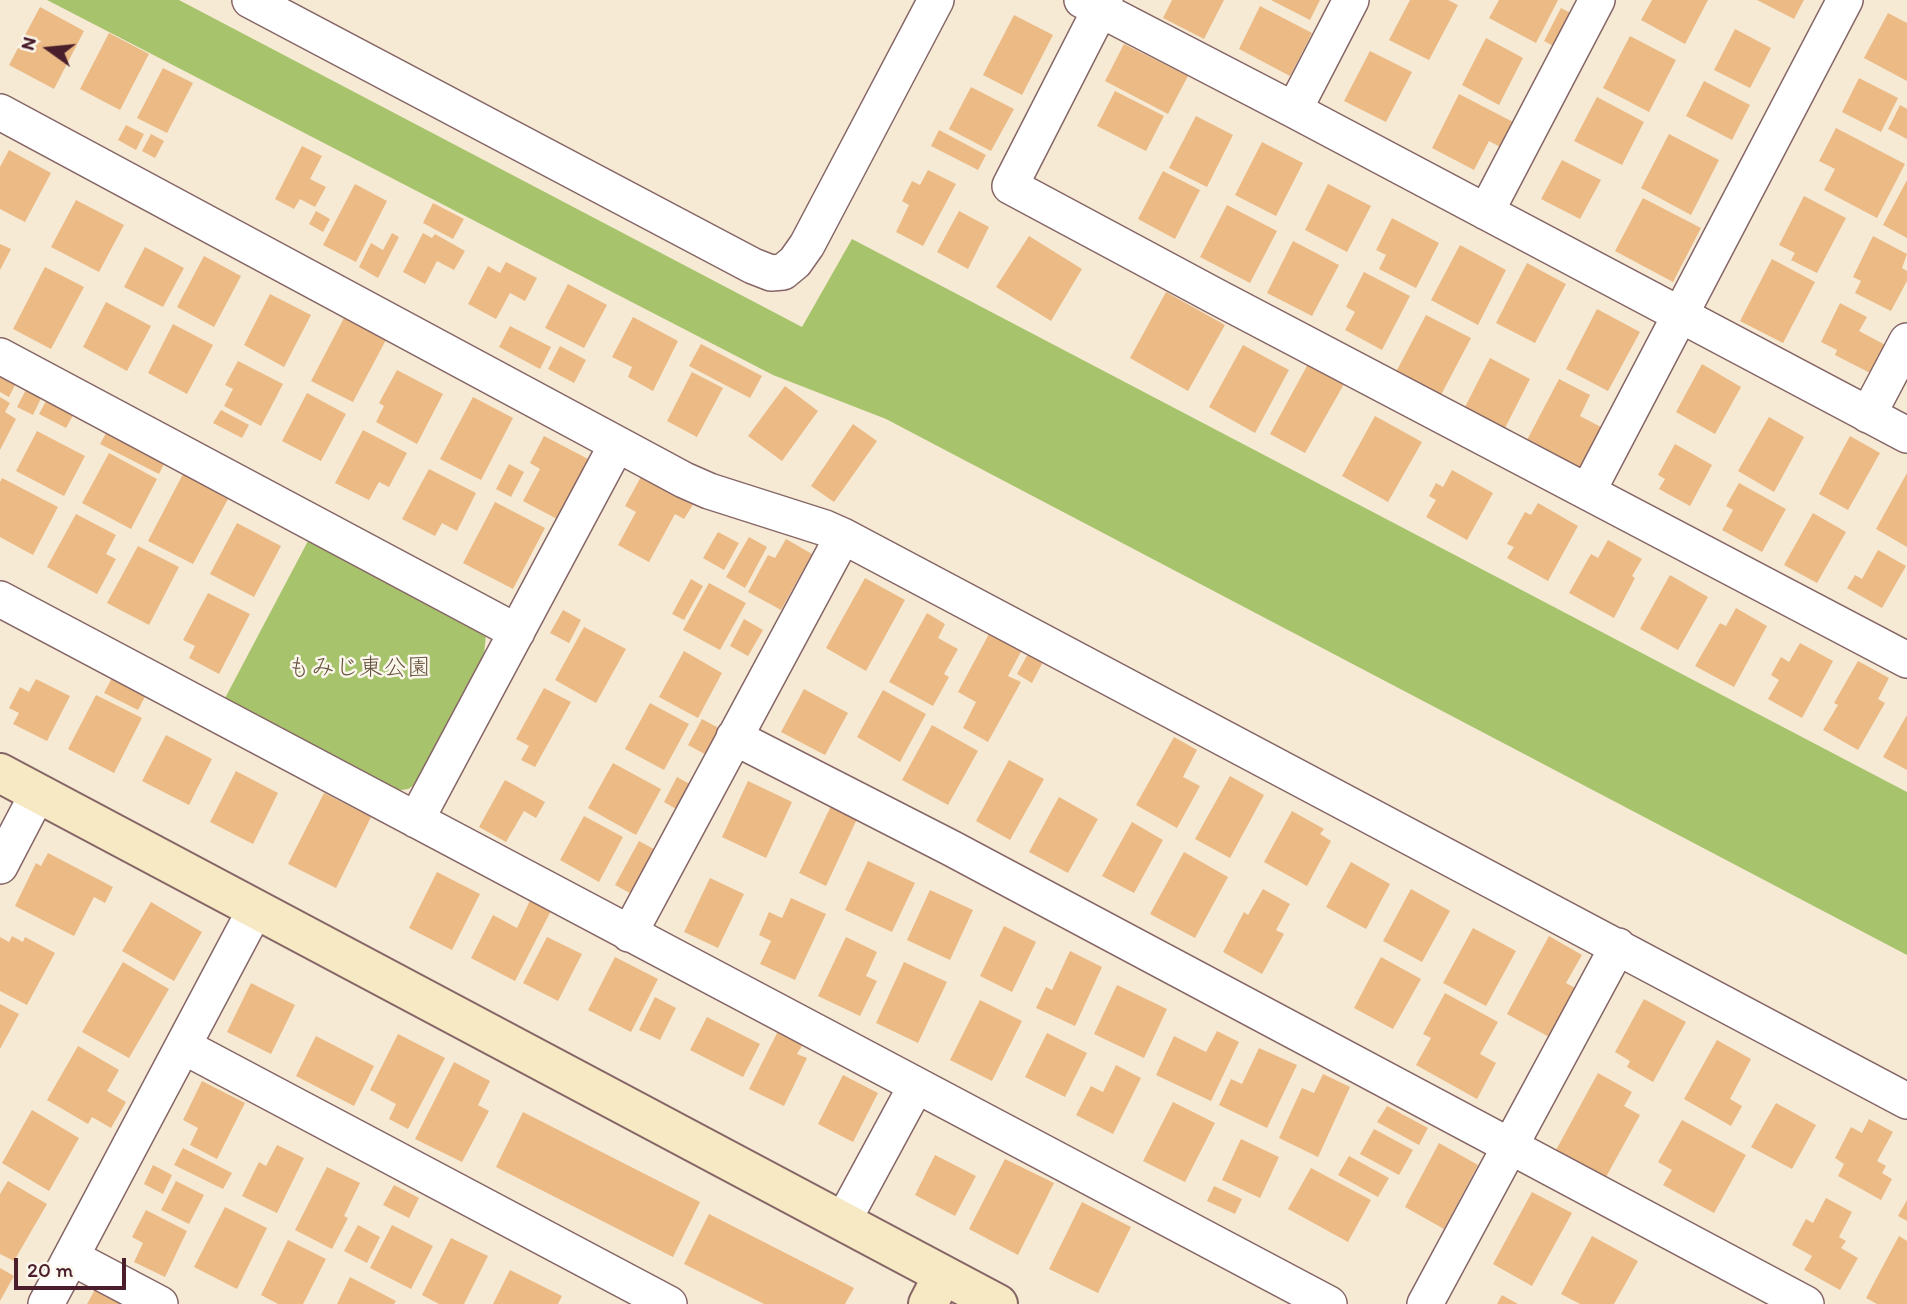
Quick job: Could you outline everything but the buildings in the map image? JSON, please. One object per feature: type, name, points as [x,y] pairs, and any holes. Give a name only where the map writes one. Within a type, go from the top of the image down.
[{"type":"street","points":[[250,0],[753,266],[771,273],[783,272],[795,262],[807,245],[936,0]]},
{"type":"street","points":[[1294,110],[1351,0]]},
{"type":"street","points":[[1486,212],[1597,0]]},
{"type":"street","points":[[1588,491],[1845,0]]},
{"type":"street","points":[[1907,435],[1096,3],[1010,186],[1907,660]]},
{"type":"street","points":[[0,113],[709,491],[844,536],[1907,1101]]},
{"type":"street","points":[[1868,415],[1907,341]]},
{"type":"street","points":[[0,356],[517,632]]},
{"type":"street","points":[[416,820],[617,444]]},
{"type":"street","points":[[629,934],[844,536]]},
{"type":"street","points":[[0,599],[1329,1304]]},
{"type":"street","points":[[734,737],[951,848],[1806,1304]]},
{"type":"street","points":[[0,773],[843,1221],[936,1289],[998,1304]]},
{"type":"street","points":[[0,866],[38,793]]},
{"type":"street","points":[[46,1304],[255,910]]},
{"type":"street","points":[[1425,1304],[1618,946]]},
{"type":"street","points":[[183,1046],[669,1304]]},
{"type":"street","points":[[843,1221],[916,1086]]},
{"type":"street","points":[[71,1257],[160,1304]]},
{"type":"green space","points":[[47,0],[179,0],[802,327],[852,239],[1907,792],[1907,955],[886,419],[773,375]]},
{"type":"green space","name":"もみじ東公園","points":[[308,541],[486,634],[484,655],[416,784],[408,789],[390,787],[224,700]]}]
